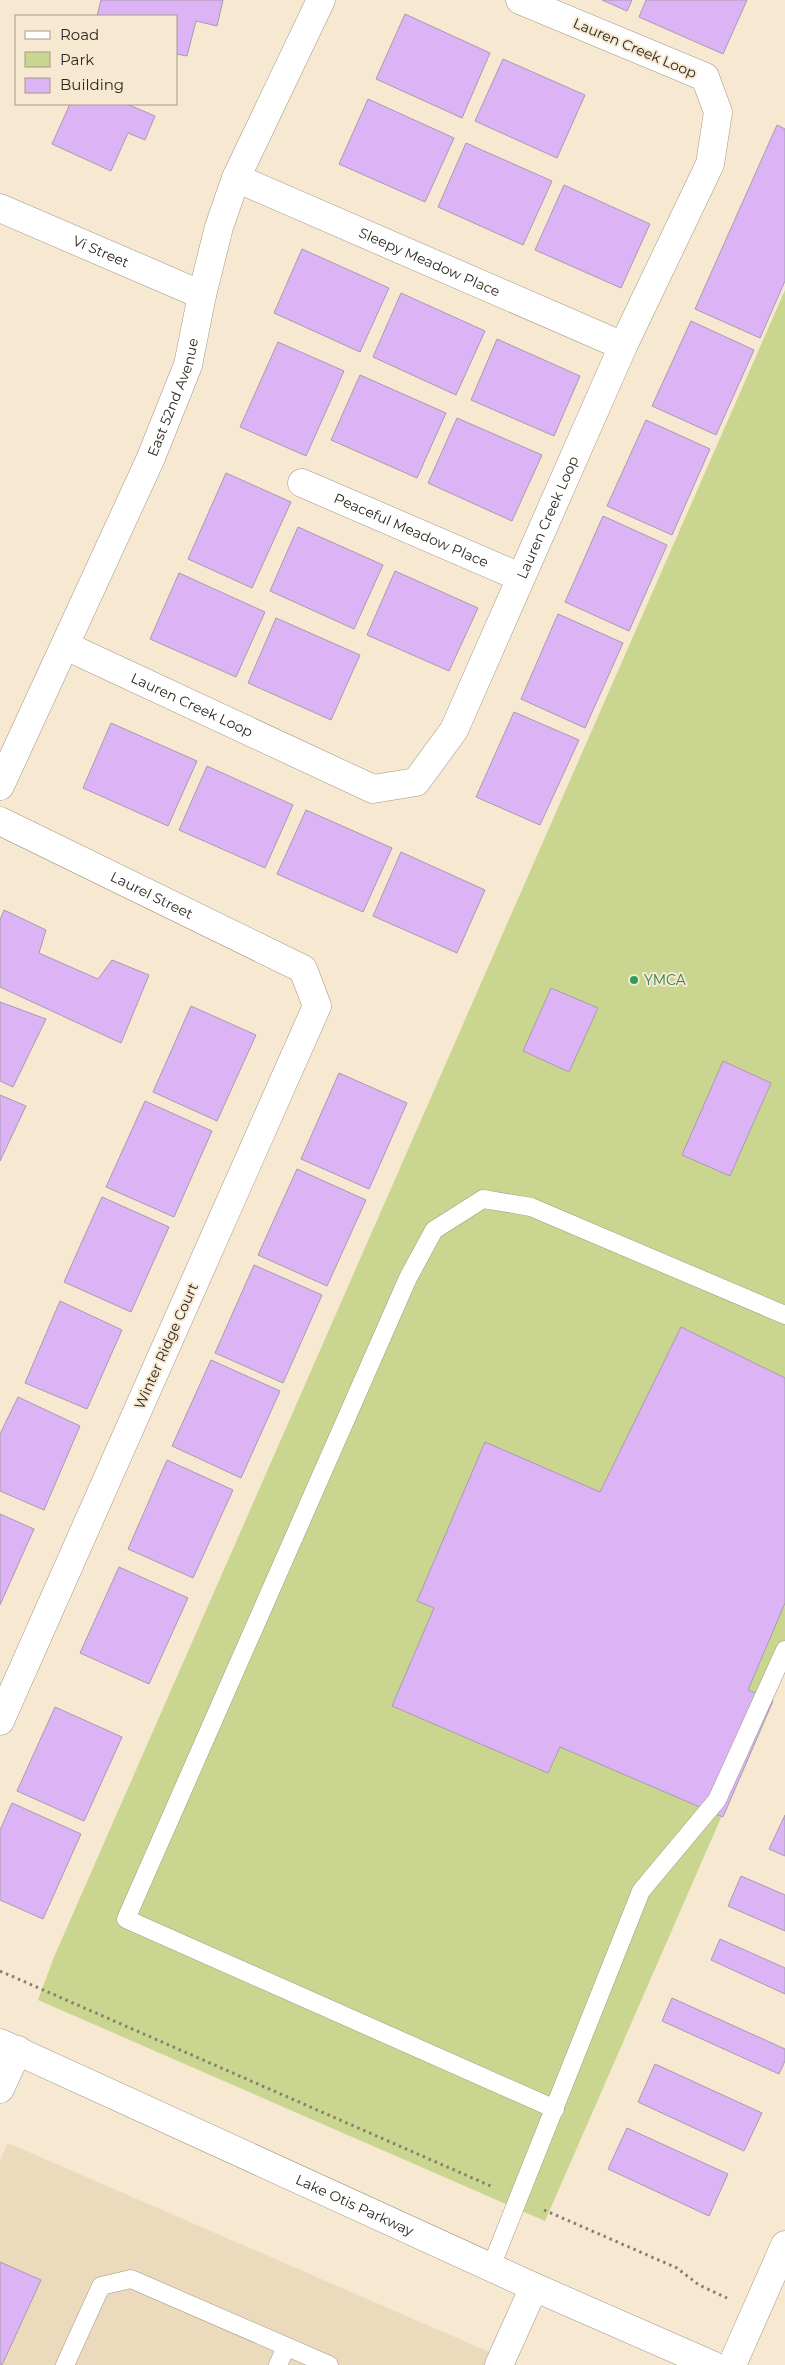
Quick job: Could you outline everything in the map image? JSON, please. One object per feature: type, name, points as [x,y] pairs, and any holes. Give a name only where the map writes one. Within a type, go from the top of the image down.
[{"type":"street","name":"East 52nd Avenue","points":[[0,786],[150,460],[188,365],[202,295],[219,227],[236,178],[321,0]]},
{"type":"street","name":"Lauren Creek Loop","points":[[66,646],[373,789],[416,782],[454,730],[623,346],[710,164],[718,112],[705,77],[520,0]]},
{"type":"street","name":"Sleepy Meadow Place","points":[[236,178],[623,346]]},
{"type":"street","name":"Vi Street","points":[[0,208],[202,295]]},
{"type":"street","name":"Peaceful Meadow Place","points":[[302,483],[520,577]]},
{"type":"street","name":"Laurel Street","points":[[0,821],[303,969]]},
{"type":"street","name":"Winter Ridge Court","points":[[0,1721],[317,1006],[303,969]]},
{"type":"street","points":[[0,2089],[9,2047]]},
{"type":"street","name":"Lake Otis Parkway","points":[[9,2047],[534,2287],[712,2365]]},
{"type":"street","points":[[732,2365],[785,2245]]},
{"type":"street","points":[[499,2365],[534,2287]]},
{"type":"lane","points":[[555,2109],[126,1919],[408,1278],[434,1230],[483,1199],[531,1207],[785,1315]]},
{"type":"lane","points":[[491,2267],[641,1891],[717,1800],[785,1650]]},
{"type":"lane","points":[[65,2365],[101,2286],[131,2279],[329,2365]]},
{"type":"lane","points":[[278,2365],[286,2347]]},
{"type":"path","points":[[0,1971],[677,2268],[699,2285],[756,2310]]},
{"type":"shaded area","points":[[8,2143],[519,2365],[0,2365],[0,2160]]},
{"type":"green space","name":"YMCA","points":[[785,290],[785,1671],[545,2221],[38,2000],[54,1957]]},
{"type":"building","points":[[101,0],[223,0],[217,26],[196,21],[187,56],[178,54],[178,15],[97,15]]},
{"type":"building","points":[[602,0],[632,0],[627,11]]},
{"type":"building","points":[[646,0],[747,0],[723,54],[639,17]]},
{"type":"building","points":[[405,14],[490,53],[462,118],[376,79]]},
{"type":"building","points":[[503,59],[585,95],[557,158],[475,121]]},
{"type":"building","points":[[368,99],[454,138],[425,202],[339,164]]},
{"type":"building","points":[[70,105],[129,105],[155,116],[145,140],[128,133],[111,171],[52,144]]},
{"type":"building","points":[[777,125],[785,129],[785,281],[760,338],[695,309]]},
{"type":"building","points":[[466,143],[552,181],[523,245],[438,207]]},
{"type":"building","points":[[564,185],[650,224],[621,288],[535,250]]},
{"type":"building","points":[[302,249],[389,288],[360,352],[274,313]]},
{"type":"building","points":[[401,293],[485,331],[456,395],[373,357]]},
{"type":"building","points":[[691,321],[754,350],[716,435],[652,406]]},
{"type":"building","points":[[497,339],[580,376],[554,436],[471,400]]},
{"type":"building","points":[[278,342],[344,371],[306,456],[240,427]]},
{"type":"building","points":[[360,375],[446,413],[417,478],[331,440]]},
{"type":"building","points":[[457,418],[542,455],[512,521],[428,483]]},
{"type":"building","points":[[646,420],[710,449],[672,535],[607,506]]},
{"type":"building","points":[[226,473],[291,502],[252,588],[188,559]]},
{"type":"building","points":[[603,516],[667,545],[629,631],[565,602]]},
{"type":"building","points":[[298,527],[383,565],[354,629],[270,591]]},
{"type":"building","points":[[395,571],[478,608],[449,671],[367,635]]},
{"type":"building","points":[[179,573],[265,612],[236,677],[150,639]]},
{"type":"building","points":[[558,614],[623,643],[585,728],[521,699]]},
{"type":"building","points":[[276,618],[360,655],[331,720],[248,683]]},
{"type":"building","points":[[514,712],[579,740],[540,825],[476,797]]},
{"type":"building","points":[[111,723],[197,761],[168,826],[83,788]]},
{"type":"building","points":[[207,766],[293,805],[265,868],[179,830]]},
{"type":"building","points":[[306,810],[392,848],[363,912],[277,874]]},
{"type":"building","points":[[401,852],[485,890],[457,953],[373,916]]},
{"type":"building","points":[[4,910],[46,930],[39,953],[98,979],[112,960],[149,975],[121,1043],[0,987],[0,920]]},
{"type":"building","points":[[551,988],[598,1008],[569,1072],[523,1051]]},
{"type":"building","points":[[0,1002],[46,1019],[13,1087],[0,1081]]},
{"type":"building","points":[[191,1006],[256,1035],[217,1121],[153,1092]]},
{"type":"building","points":[[723,1061],[771,1083],[730,1176],[682,1155]]},
{"type":"building","points":[[339,1073],[407,1103],[369,1189],[301,1159]]},
{"type":"building","points":[[0,1095],[26,1106],[0,1161]]},
{"type":"building","points":[[145,1101],[212,1131],[174,1217],[106,1187]]},
{"type":"building","points":[[297,1169],[366,1200],[327,1286],[258,1255]]},
{"type":"building","points":[[102,1197],[169,1227],[131,1312],[64,1282]]},
{"type":"building","points":[[254,1265],[322,1295],[283,1383],[215,1353]]},
{"type":"building","points":[[60,1301],[122,1330],[87,1409],[25,1383]]},
{"type":"building","points":[[681,1327],[785,1378],[785,1603],[748,1690],[773,1701],[723,1817],[560,1747],[548,1773],[392,1706],[434,1608],[417,1601],[485,1442],[600,1492]]},
{"type":"building","points":[[211,1360],[280,1391],[241,1478],[172,1446]]},
{"type":"building","points":[[18,1397],[80,1426],[44,1510],[0,1491],[0,1434]]},
{"type":"building","points":[[167,1460],[233,1490],[193,1578],[128,1549]]},
{"type":"building","points":[[0,1514],[34,1529],[0,1605]]},
{"type":"building","points":[[119,1567],[188,1598],[149,1684],[80,1653]]},
{"type":"building","points":[[55,1707],[122,1737],[84,1821],[17,1791]]},
{"type":"building","points":[[12,1803],[81,1834],[43,1919],[0,1900],[0,1830]]},
{"type":"building","points":[[785,1815],[785,1856],[769,1849]]},
{"type":"building","points":[[741,1876],[785,1895],[785,1931],[728,1906]]},
{"type":"building","points":[[720,1939],[785,1968],[785,1994],[711,1960]]},
{"type":"building","points":[[672,1998],[785,2049],[785,2061],[779,2074],[662,2021]]},
{"type":"building","points":[[655,2064],[762,2113],[744,2151],[638,2102]]},
{"type":"building","points":[[627,2128],[728,2174],[709,2216],[608,2169]]},
{"type":"building","points":[[0,2262],[41,2280],[2,2365],[0,2365]]},
{"type":"place","name":"YMCA","points":[[634,980]]}]
